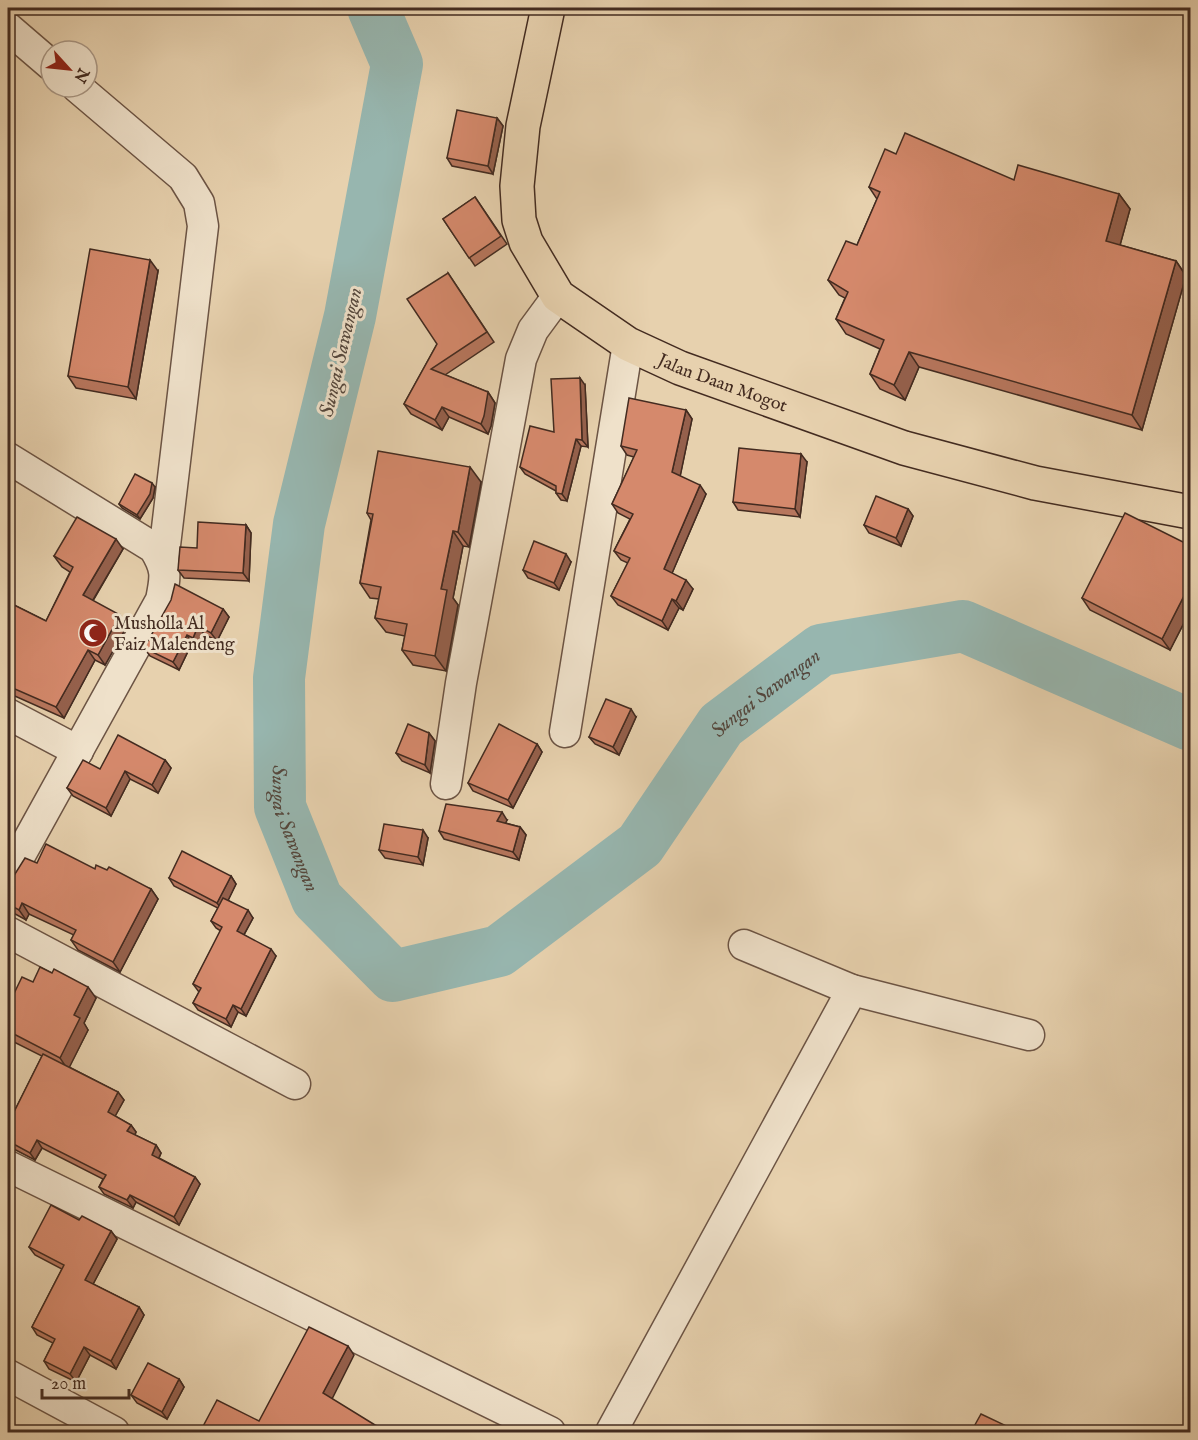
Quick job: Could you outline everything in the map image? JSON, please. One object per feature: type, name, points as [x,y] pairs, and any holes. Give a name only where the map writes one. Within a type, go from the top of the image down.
[{"type":"main road","name":"Jalan Daan Mogot","points":[[548,8],[523,126],[517,186],[519,220],[526,242],[558,296],[628,344],[680,368],[904,448],[1035,483],[1191,512]]},
{"type":"street","points":[[8,28],[39,55]]},
{"type":"street","points":[[8,877],[161,600],[166,576],[163,562],[203,226],[199,203],[183,177],[91,99]]},
{"type":"street","points":[[446,784],[461,683],[520,359],[533,330],[558,296]]},
{"type":"street","points":[[565,732],[628,344]]},
{"type":"street","points":[[8,458],[142,539],[154,548],[163,562]]},
{"type":"street","points":[[8,714],[78,750]]},
{"type":"street","points":[[8,932],[296,1084]]},
{"type":"street","points":[[744,945],[852,990],[1029,1035]]},
{"type":"street","points":[[611,1432],[852,990]]},
{"type":"street","points":[[8,1166],[550,1432]]},
{"type":"street","points":[[8,1376],[114,1432]]},
{"type":"building","points":[[457,110],[497,118],[488,166],[447,158]]},
{"type":"building","points":[[905,133],[1014,180],[1018,165],[1119,194],[1106,241],[1176,261],[1132,415],[909,352],[894,385],[870,374],[884,340],[836,319],[848,292],[828,280],[846,241],[857,245],[880,192],[869,187],[885,149],[896,154]]},
{"type":"building","points":[[475,197],[501,236],[469,258],[443,219]]},
{"type":"building","points":[[90,249],[150,260],[128,387],[68,376]]},
{"type":"building","points":[[448,273],[487,332],[431,369],[488,392],[481,424],[442,407],[435,420],[404,404],[437,344],[407,299]]},
{"type":"building","points":[[580,378],[582,440],[576,439],[562,494],[556,493],[556,486],[520,467],[530,426],[554,432],[551,379]]},
{"type":"building","points":[[629,398],[686,410],[672,472],[700,485],[664,569],[686,580],[676,601],[672,599],[662,621],[611,596],[630,558],[614,551],[633,514],[612,504],[637,450],[621,446]]},
{"type":"building","points":[[739,448],[801,454],[795,509],[733,502]]},
{"type":"building","points":[[378,451],[470,467],[458,532],[453,531],[441,589],[447,590],[435,656],[402,650],[407,624],[375,618],[381,587],[360,583],[373,514],[367,513]]},
{"type":"building","points":[[135,474],[152,483],[150,494],[137,515],[119,504]]},
{"type":"building","points":[[876,496],[908,509],[896,538],[864,525]]},
{"type":"building","points":[[1125,513],[1191,546],[1191,582],[1162,639],[1082,598]]},
{"type":"building","points":[[77,517],[116,539],[83,595],[120,615],[98,655],[88,650],[56,707],[8,686],[8,602],[46,621],[73,567],[54,556]]},
{"type":"building","points":[[198,522],[246,525],[243,573],[178,570],[180,547],[197,548]]},
{"type":"building","points":[[534,541],[566,554],[554,583],[523,570]]},
{"type":"building","points":[[175,584],[223,609],[211,633],[198,626],[193,638],[187,635],[173,662],[144,648],[171,600]]},
{"type":"building","points":[[606,699],[631,709],[613,747],[589,737]]},
{"type":"building","points":[[408,724],[429,733],[425,765],[396,753]]},
{"type":"building","points":[[499,724],[537,744],[508,800],[468,783]]},
{"type":"building","points":[[118,735],[165,760],[152,785],[125,771],[106,808],[67,788],[83,760],[100,769]]},
{"type":"building","points":[[446,804],[502,812],[497,821],[520,827],[513,852],[439,831]]},
{"type":"building","points":[[384,824],[423,830],[418,857],[379,850]]},
{"type":"building","points":[[46,844],[95,869],[96,865],[107,870],[109,867],[151,889],[113,962],[71,940],[76,930],[22,903],[19,910],[8,904],[8,885],[25,858],[37,863]]},
{"type":"building","points":[[182,851],[231,876],[217,903],[169,878]]},
{"type":"building","points":[[223,898],[248,910],[237,931],[271,949],[241,1009],[233,1005],[226,1019],[193,1003],[201,988],[193,984],[222,927],[211,921]]},
{"type":"building","points":[[40,967],[52,973],[54,969],[88,987],[74,1015],[80,1018],[60,1058],[8,1031],[8,1006],[22,977],[33,982]]},
{"type":"building","points":[[43,1054],[118,1092],[108,1112],[131,1125],[127,1131],[156,1145],[152,1155],[195,1177],[174,1217],[130,1195],[127,1200],[99,1187],[106,1175],[37,1140],[30,1153],[8,1141],[8,1124]]},
{"type":"building","points":[[51,1205],[79,1220],[82,1216],[111,1231],[85,1280],[139,1307],[111,1361],[84,1347],[70,1374],[44,1361],[55,1339],[32,1327],[64,1265],[29,1247]]},
{"type":"building","points":[[309,1327],[348,1346],[323,1393],[390,1432],[200,1432],[217,1400],[259,1421]]},
{"type":"building","points":[[148,1363],[179,1379],[162,1412],[131,1395]]},
{"type":"building","points":[[981,1414],[1019,1432],[971,1432]]},
{"type":"waterway","name":"Sungai Sawangan","points":[[373,8],[397,64],[350,316],[299,524],[279,678],[280,807],[317,899],[393,976],[499,951],[640,845],[721,725],[821,650],[963,626],[1190,725]]},
{"type":"place","name":"Musholla Al Faiz Malendeng","points":[[93,633]]}]
